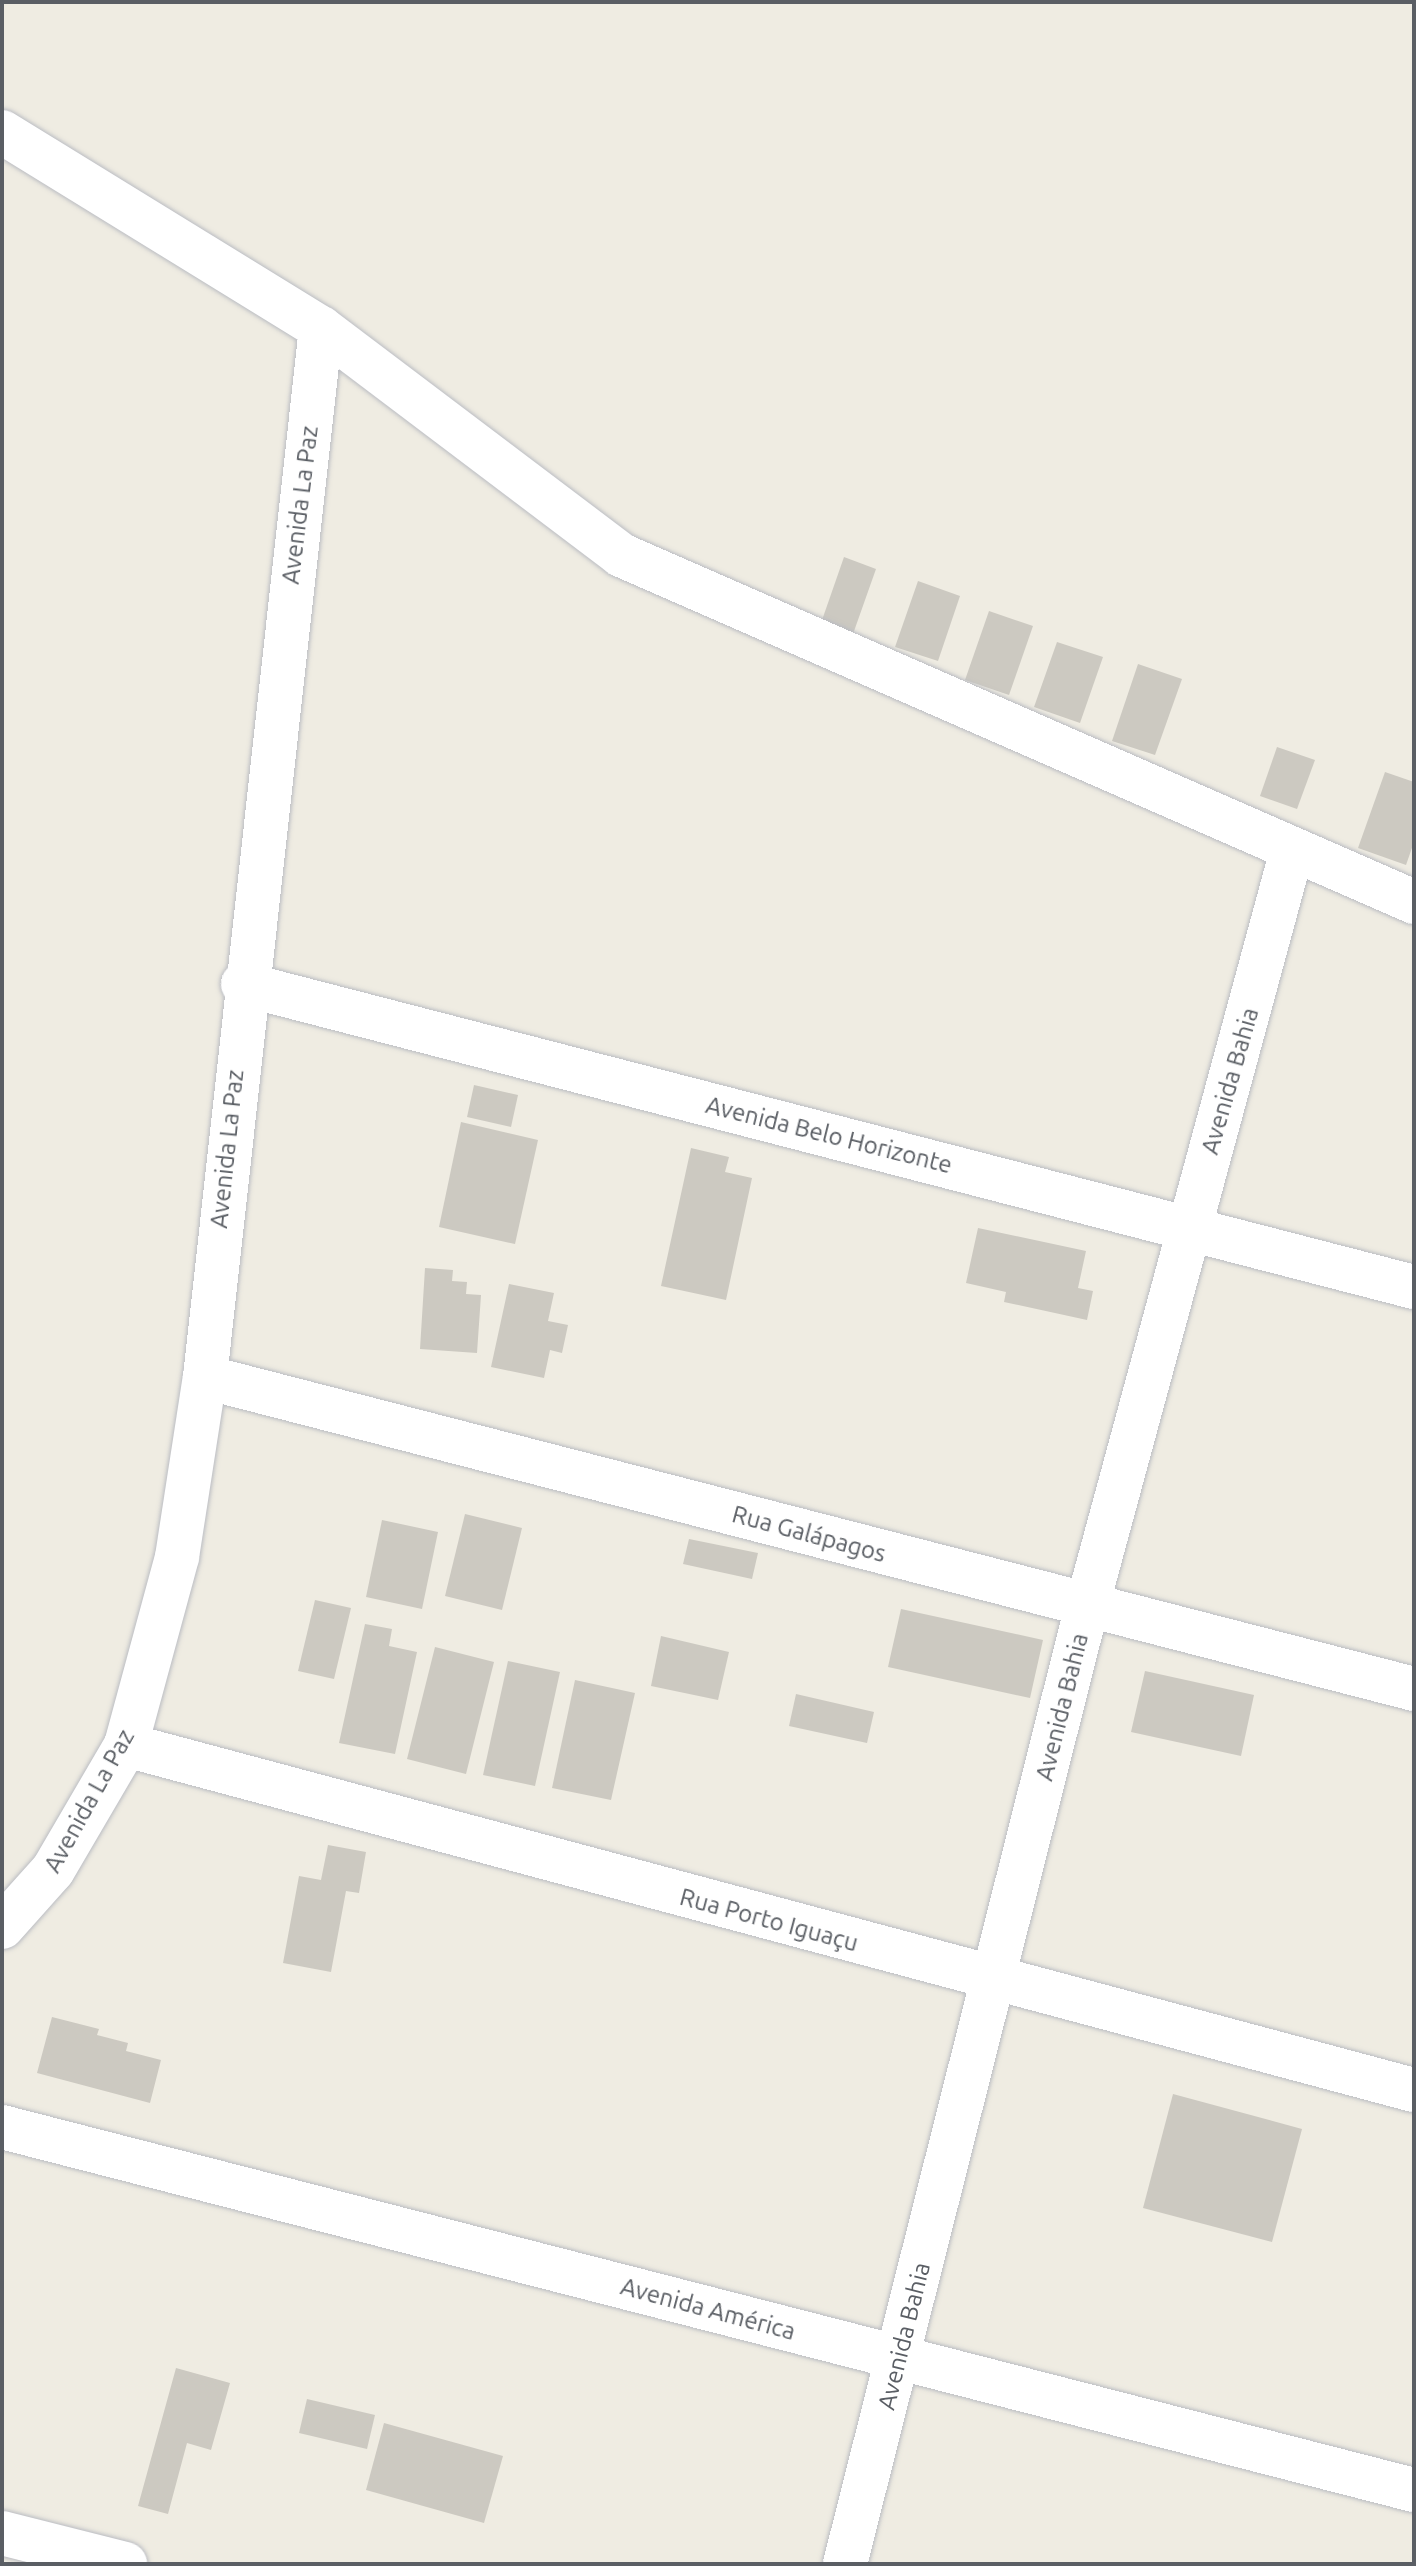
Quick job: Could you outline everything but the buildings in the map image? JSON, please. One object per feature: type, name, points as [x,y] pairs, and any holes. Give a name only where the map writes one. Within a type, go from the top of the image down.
[{"type":"street","points":[[2,132],[321,328],[621,555],[1291,854],[1414,902]]},
{"type":"street","name":"Avenida La Paz","points":[[2,1927],[53,1870],[126,1745],[174,1571],[205,1377],[243,984],[321,328]]},
{"type":"street","name":"Avenida Bahia","points":[[845,2564],[1087,1606],[1291,854]]},
{"type":"street","name":"Avenida Belo Horizonte","points":[[243,984],[1414,1287]]},
{"type":"street","name":"Rua Galápagos","points":[[205,1377],[1414,1689]]},
{"type":"street","name":"Rua Porto Iguaçu","points":[[126,1745],[994,1981],[1414,2090]]},
{"type":"street","name":"Avenida América","points":[[2,2127],[1414,2490]]},
{"type":"street","points":[[2,2533],[125,2564]]}]
